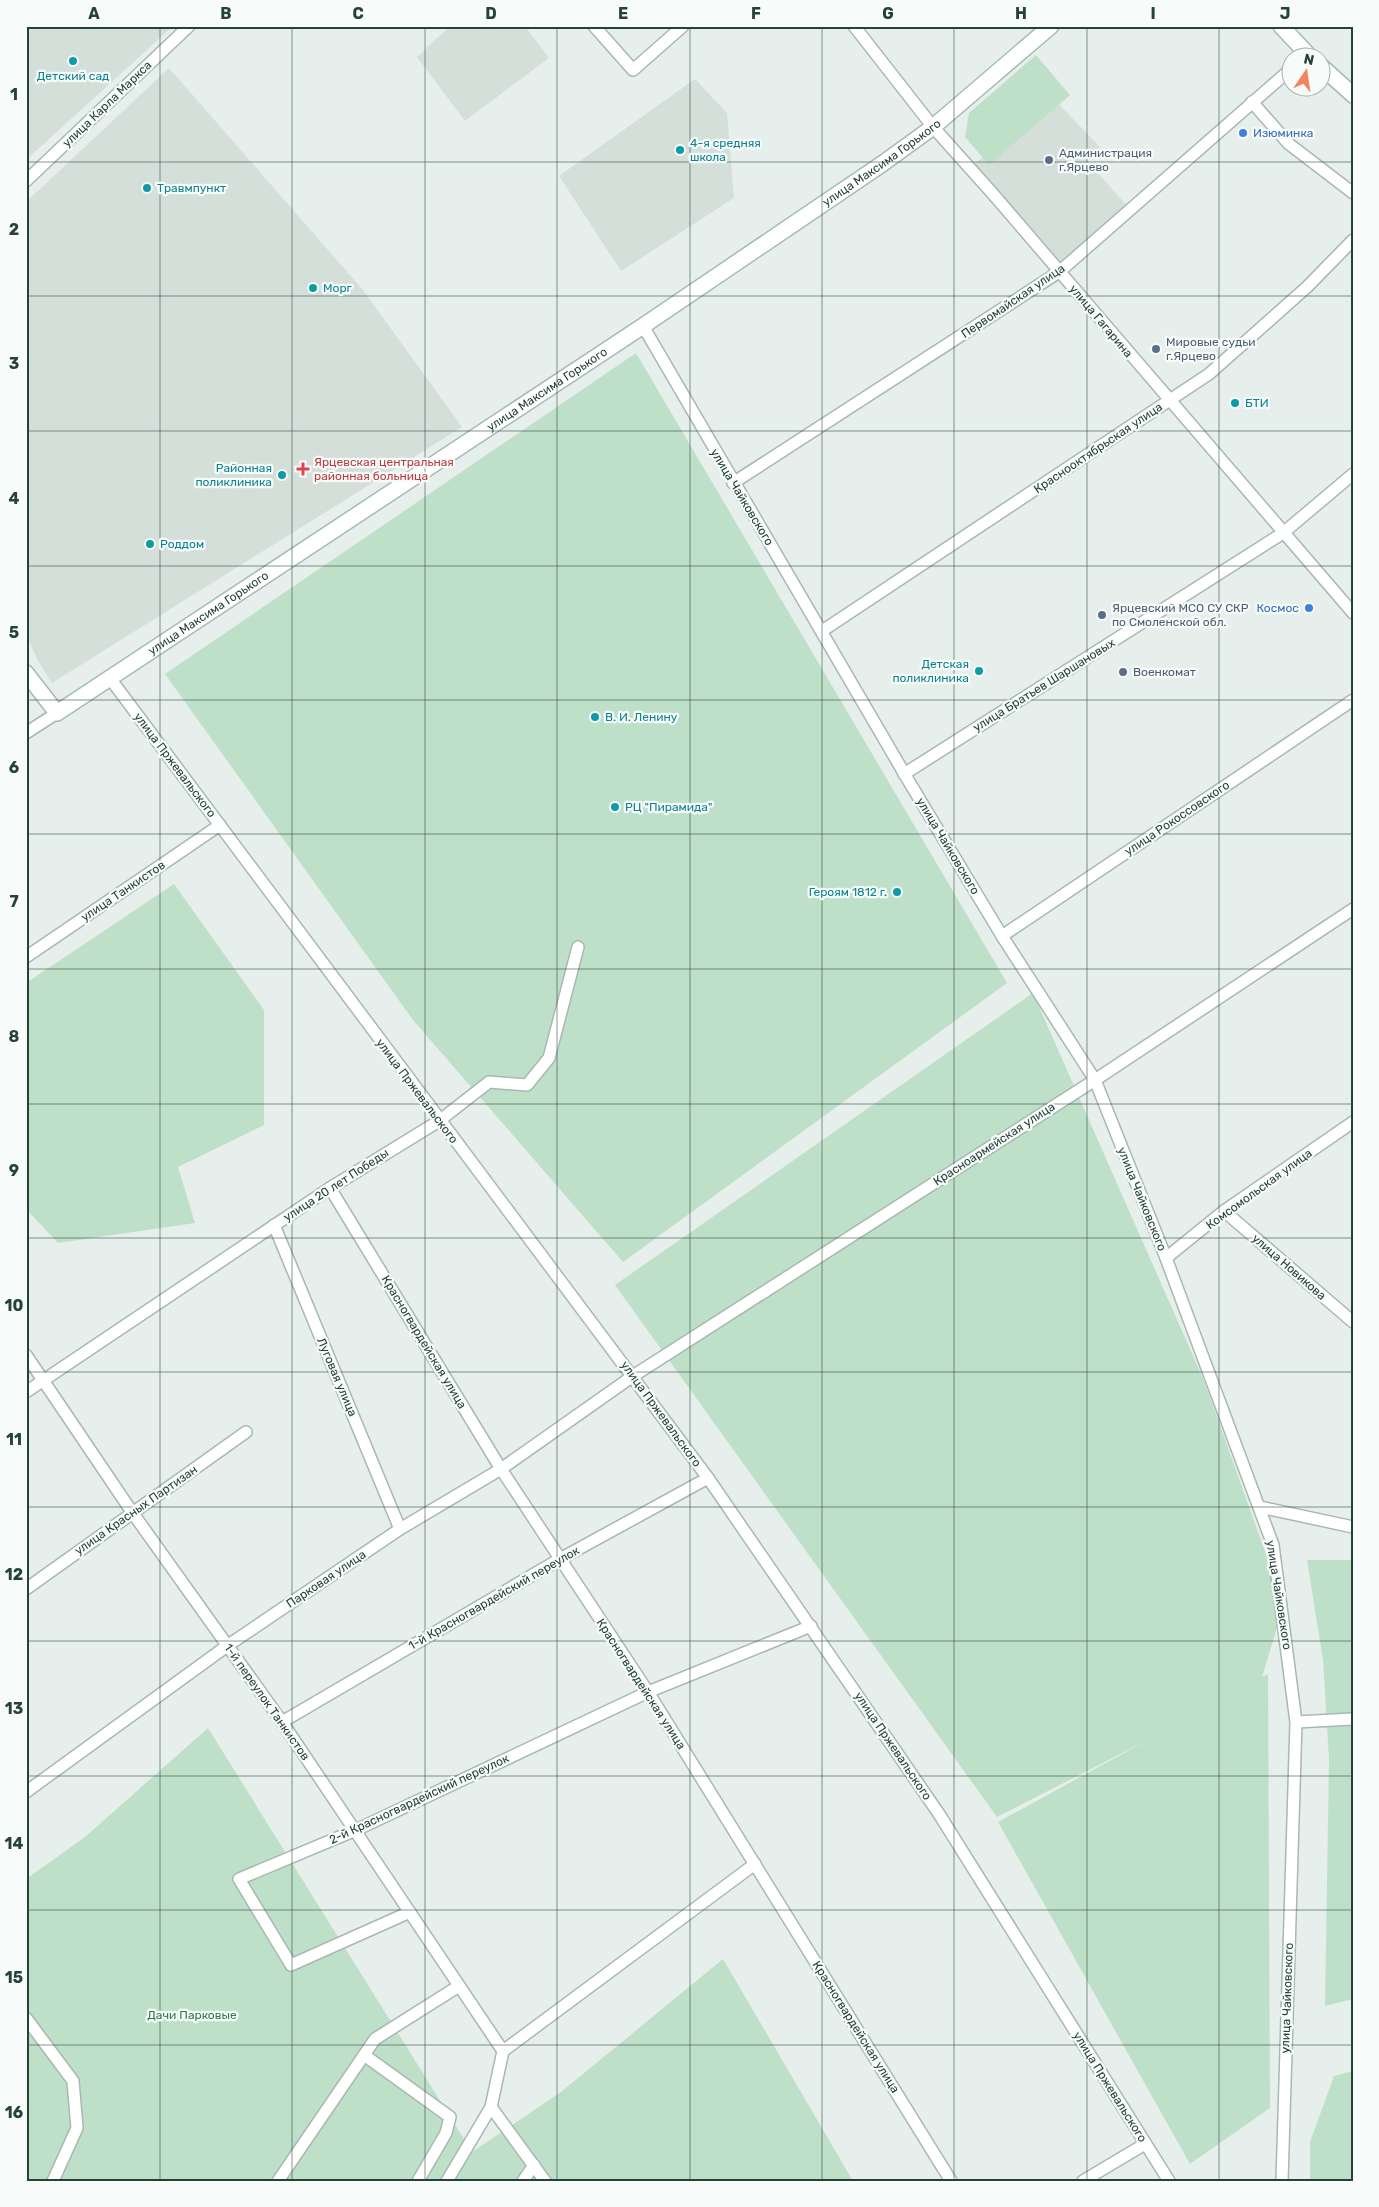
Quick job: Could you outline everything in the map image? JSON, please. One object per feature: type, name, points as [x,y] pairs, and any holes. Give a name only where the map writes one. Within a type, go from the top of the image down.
[{"type":"street","name":"улица Карла Маркса","points":[[26,181],[189,26]]},
{"type":"street","points":[[594,26],[633,70],[682,26]]},
{"type":"street","name":"улица Гагарина","points":[[854,26],[933,127],[1353,613]]},
{"type":"street","name":"улица Максима Горького","points":[[26,733],[643,326],[882,164],[933,127],[1051,26]]},
{"type":"street","points":[[1280,26],[1301,48]]},
{"type":"street","name":"Первомайская улица","points":[[733,484],[1059,272],[1282,76]]},
{"type":"street","points":[[1332,76],[1353,95]]},
{"type":"street","points":[[1252,102],[1289,144],[1353,193]]},
{"type":"street","name":"Краснооктябрьская улица","points":[[822,631],[1209,374],[1307,287],[1353,240]]},
{"type":"street","name":"улица Чайковского","points":[[643,326],[733,484],[822,631],[904,774],[1002,936],[1095,1080],[1166,1258],[1260,1507],[1273,1545],[1296,1722],[1282,2181]]},
{"type":"street","name":"улица Братьев Шаршановых","points":[[904,774],[1283,533],[1353,474]]},
{"type":"street","points":[[26,673],[57,712]]},
{"type":"street","name":"улица Пржевальского","points":[[109,677],[439,1121],[708,1478],[939,1814],[1169,2181]]},
{"type":"street","name":"улица Рокоссовского","points":[[1002,936],[1353,700]]},
{"type":"street","name":"улица Танкистов","points":[[26,957],[220,825]]},
{"type":"street","name":"Красноармейская улица","points":[[633,1376],[1095,1080],[1353,909]]},
{"type":"street","name":"улица 20 лет Победы","points":[[26,1392],[330,1188],[439,1121],[489,1082],[527,1085],[549,1058],[578,947]]},
{"type":"street","name":"Комсомольская улица","points":[[1166,1258],[1224,1211],[1353,1122]]},
{"type":"street","name":"Красногвардейская улица","points":[[330,1188],[501,1469],[648,1692],[951,2181]]},
{"type":"street","name":"улица Новикова","points":[[1224,1211],[1353,1322]]},
{"type":"street","name":"Луговая улица","points":[[274,1225],[400,1529]]},
{"type":"street","name":"1-й переулок Танкистов","points":[[26,1355],[132,1512],[282,1722],[503,2051]]},
{"type":"street","name":"Парковая улица","points":[[26,1792],[227,1646],[400,1529],[501,1469],[633,1376]]},
{"type":"street","name":"улица Красных Партизан","points":[[26,1589],[246,1432]]},
{"type":"street","name":"1-й Красногвардейский переулок","points":[[282,1722],[560,1559],[708,1478]]},
{"type":"street","points":[[1260,1507],[1353,1527]]},
{"type":"street","name":"2-й Красногвардейский переулок","points":[[410,1912],[291,1965],[239,1879],[356,1830],[648,1692],[811,1626]]},
{"type":"street","points":[[1296,1722],[1353,1719]]},
{"type":"street","points":[[447,2181],[491,2107],[503,2051],[755,1864]]},
{"type":"street","points":[[278,2181],[375,2039],[459,1986]]},
{"type":"street","points":[[26,2018],[73,2081],[77,2128],[53,2181]]},
{"type":"street","points":[[364,2055],[450,2117],[446,2133],[418,2181]]},
{"type":"street","points":[[491,2107],[545,2181]]},
{"type":"street","points":[[1083,2181],[1145,2144]]},
{"type":"street","points":[[523,2181],[534,2165]]},
{"type":"shaded area","points":[[26,26],[173,26],[26,160]]},
{"type":"shaded area","points":[[450,26],[525,26],[549,58],[465,121],[417,57]]},
{"type":"shaded area","points":[[169,68],[363,290],[462,427],[52,683],[38,661],[26,635],[26,202]]},
{"type":"shaded area","points":[[695,79],[727,113],[734,198],[621,271],[559,176]]},
{"type":"shaded area","points":[[1052,97],[1100,147],[1087,161],[1129,208],[1060,270],[971,167]]},
{"type":"green space","points":[[1036,55],[1070,95],[989,165],[965,137],[969,113]]},
{"type":"green space","points":[[636,353],[1007,983],[623,1262],[413,1020],[165,674]]},
{"type":"green space","points":[[174,884],[264,1010],[264,1125],[178,1167],[195,1223],[58,1243],[26,1209],[26,983]]},
{"type":"green space","points":[[1033,993],[1205,1383],[1284,1605],[1262,1677],[1268,1674],[1270,2108],[1190,2164],[998,1822],[1146,1741],[997,1817],[615,1285]]},
{"type":"green space","points":[[1307,1560],[1353,1560],[1353,1999],[1325,2006],[1329,1759],[1323,1660]]},
{"type":"green space","name":"Дачи Парковые","points":[[208,1728],[472,2152],[561,2092],[723,1959],[853,2181],[26,2181],[26,1879],[85,1837]]},
{"type":"green space","points":[[1353,2071],[1353,2181],[1310,2181],[1310,2142],[1334,2076]]},
{"type":"place","name":"Детский сад","points":[[73,61]]},
{"type":"place","name":"Изюминка","points":[[1243,133]]},
{"type":"place","name":"4-я средняя школа","points":[[680,150]]},
{"type":"place","name":"Администрация г.Ярцево","points":[[1049,160]]},
{"type":"place","name":"Травмпункт","points":[[147,188]]},
{"type":"place","name":"Морг","points":[[313,288]]},
{"type":"place","name":"Мировые судьи г.Ярцево","points":[[1156,349]]},
{"type":"place","name":"БТИ","points":[[1235,403]]},
{"type":"place","name":"Ярцевская центральная районная больница","points":[[303,469]]},
{"type":"place","name":"Районная поликлиника","points":[[282,475]]},
{"type":"place","name":"Роддом","points":[[150,544]]},
{"type":"place","name":"Космос","points":[[1309,608]]},
{"type":"place","name":"Ярцевский МСО СУ СКР по Смоленской обл.","points":[[1102,615]]},
{"type":"place","name":"Детская поликлиника","points":[[979,671]]},
{"type":"place","name":"Военкомат","points":[[1123,672]]},
{"type":"place","name":"В. И. Ленину","points":[[595,717]]},
{"type":"place","name":"РЦ \"Пирамида\"","points":[[615,807]]},
{"type":"place","name":"Героям 1812 г.","points":[[897,892]]}]
